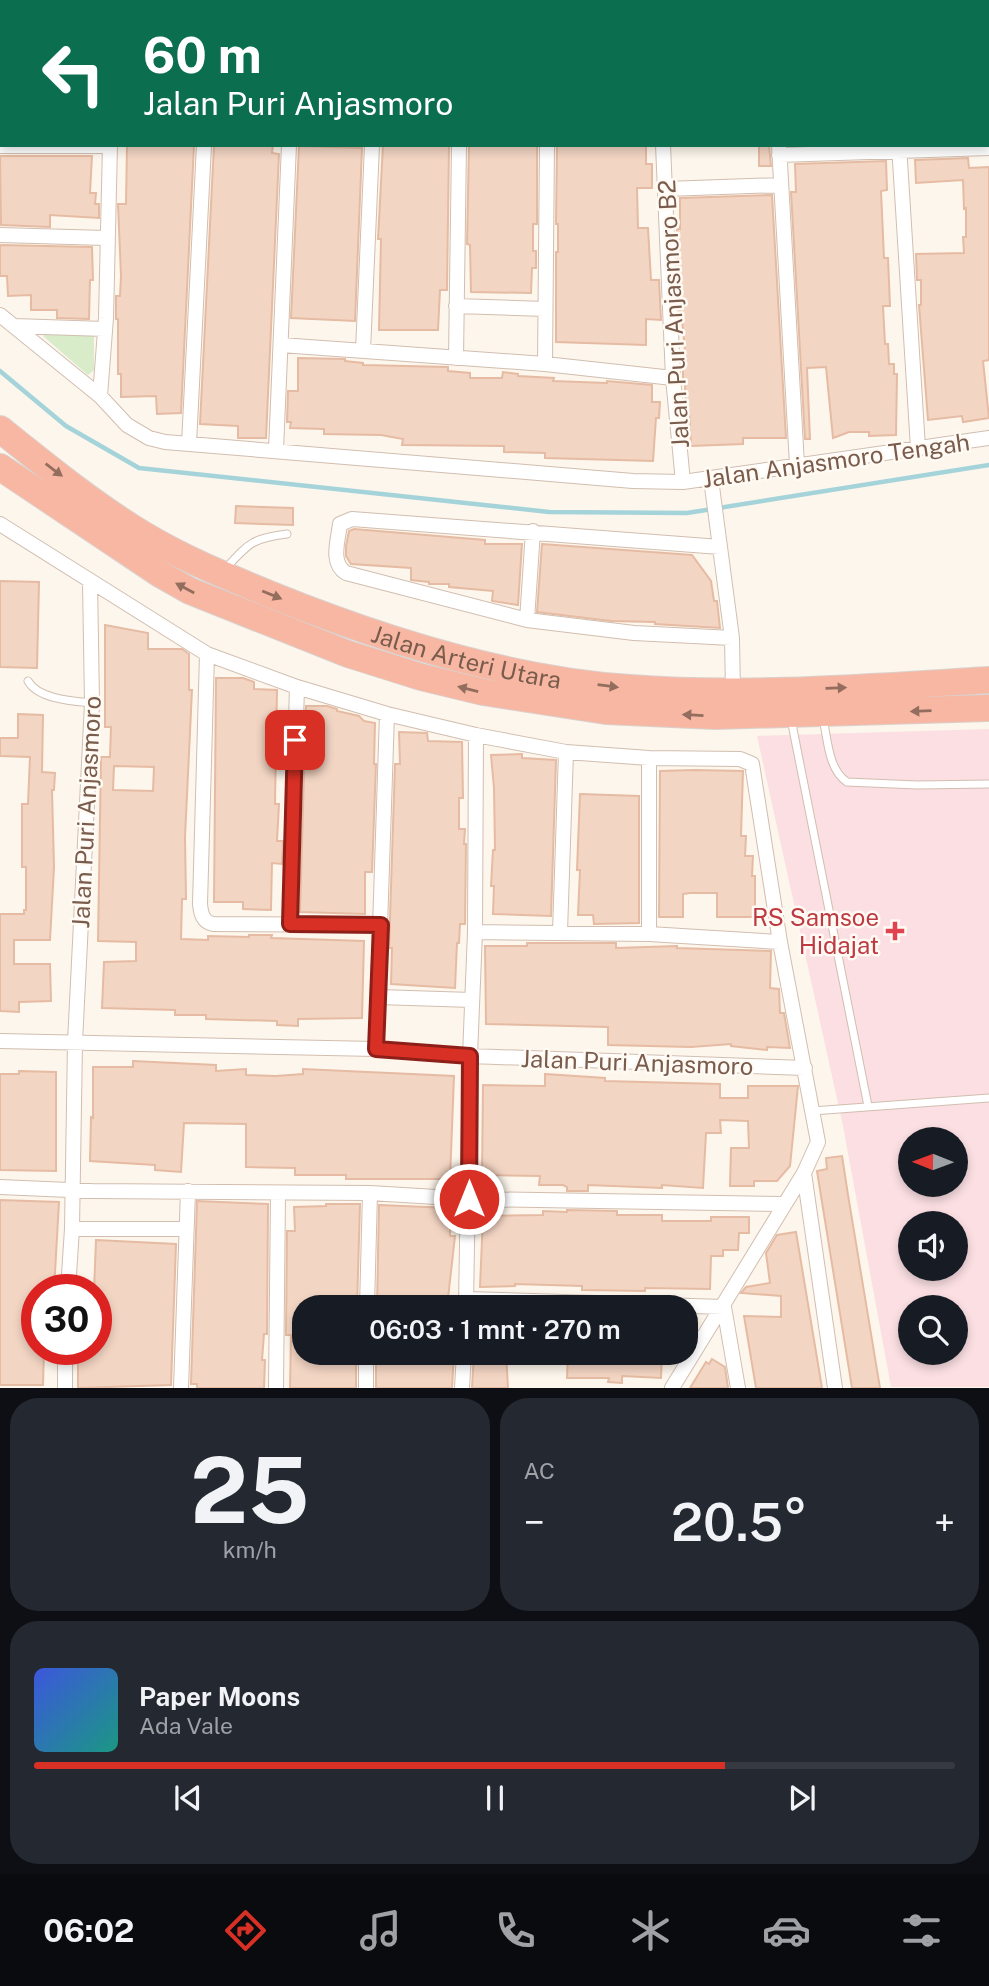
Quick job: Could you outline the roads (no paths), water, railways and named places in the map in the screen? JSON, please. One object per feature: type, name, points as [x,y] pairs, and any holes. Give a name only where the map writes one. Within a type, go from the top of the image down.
[{"type":"highway","name":"Jalan Arteri Utara","points":[[4,439],[144,535],[221,574],[348,625],[419,647],[495,666],[559,680],[627,688],[733,692],[989,680]]},
{"type":"highway","name":"Jalan Arteri Utara","points":[[0,467],[160,575],[190,592],[348,654],[421,677],[483,692],[606,711],[715,716],[822,715],[989,708]]},
{"type":"street","points":[[100,396],[105,328],[110,147]]},
{"type":"street","points":[[189,444],[204,147]]},
{"type":"street","points":[[276,450],[289,147]]},
{"type":"street","points":[[363,351],[372,147]]},
{"type":"street","points":[[456,358],[459,147]]},
{"type":"street","points":[[545,364],[547,147]]},
{"type":"street","name":"Jalan Puri Anjasmoro B2","points":[[663,147],[673,378],[683,482]]},
{"type":"street","points":[[899,148],[918,448]]},
{"type":"street","points":[[797,465],[779,150],[989,148]]},
{"type":"street","points":[[665,189],[780,185]]},
{"type":"street","points":[[0,235],[106,238]]},
{"type":"street","points":[[456,306],[545,309]]},
{"type":"street","name":"Jalan Anjasmoro Tengah","points":[[0,315],[100,396],[127,425],[149,438],[165,442],[633,481],[711,485],[797,465],[989,438]]},
{"type":"street","points":[[14,326],[105,328]]},
{"type":"street","points":[[281,345],[545,364],[673,378]]},
{"type":"street","points":[[711,485],[732,638],[733,692]]},
{"type":"street","points":[[719,540],[352,519],[340,524],[336,562],[339,569],[346,573],[527,620],[634,633],[732,638]]},
{"type":"street","points":[[0,524],[207,654],[297,687],[387,714],[475,735],[566,752],[649,758],[740,759],[747,760],[754,768],[780,942],[818,1142],[804,1173],[672,1388]]},
{"type":"street","points":[[527,620],[533,531]]},
{"type":"street","name":"Jalan Puri Anjasmoro","points":[[69,1274],[75,1042],[92,704],[90,582]]},
{"type":"street","points":[[207,654],[200,904],[202,915],[208,923],[213,924],[381,925]]},
{"type":"street","points":[[290,924],[297,687]]},
{"type":"street","points":[[376,1049],[387,714]]},
{"type":"street","points":[[467,1295],[470,1056],[475,932],[475,735]]},
{"type":"street","points":[[560,932],[566,752]]},
{"type":"street","points":[[649,758],[649,934]]},
{"type":"street","points":[[475,932],[649,934],[780,942]]},
{"type":"street","points":[[378,997],[472,1000]]},
{"type":"street","name":"Jalan Puri Anjasmoro","points":[[0,1041],[376,1049],[470,1056],[804,1068]]},
{"type":"street","points":[[804,1173],[835,1388]]},
{"type":"street","points":[[0,1187],[73,1191],[370,1193],[469,1199],[785,1204]]},
{"type":"street","points":[[181,1388],[188,1191]]},
{"type":"street","points":[[367,1295],[370,1193]]},
{"type":"street","points":[[276,1388],[278,1194]]},
{"type":"street","points":[[72,1229],[186,1229]]},
{"type":"street","points":[[698,1307],[724,1307]]},
{"type":"street","points":[[724,1307],[738,1388]]},
{"type":"street","points":[[65,1365],[65,1388]]},
{"type":"street","points":[[366,1365],[366,1388]]},
{"type":"street","points":[[462,1388],[463,1365]]},
{"type":"lane","points":[[221,574],[253,542],[263,537],[287,534]]},
{"type":"lane","points":[[27,681],[32,689],[38,692],[92,704]]},
{"type":"lane","points":[[790,715],[869,1106]]},
{"type":"lane","points":[[822,715],[834,766],[841,778],[847,782],[989,784]]},
{"type":"lane","points":[[812,1111],[989,1098]]},
{"type":"waterway","points":[[0,371],[66,426],[139,468],[549,512],[687,513],[989,465]]},
{"type":"place","name":"RS Samsoe Hidajat","points":[[895,931]]}]
